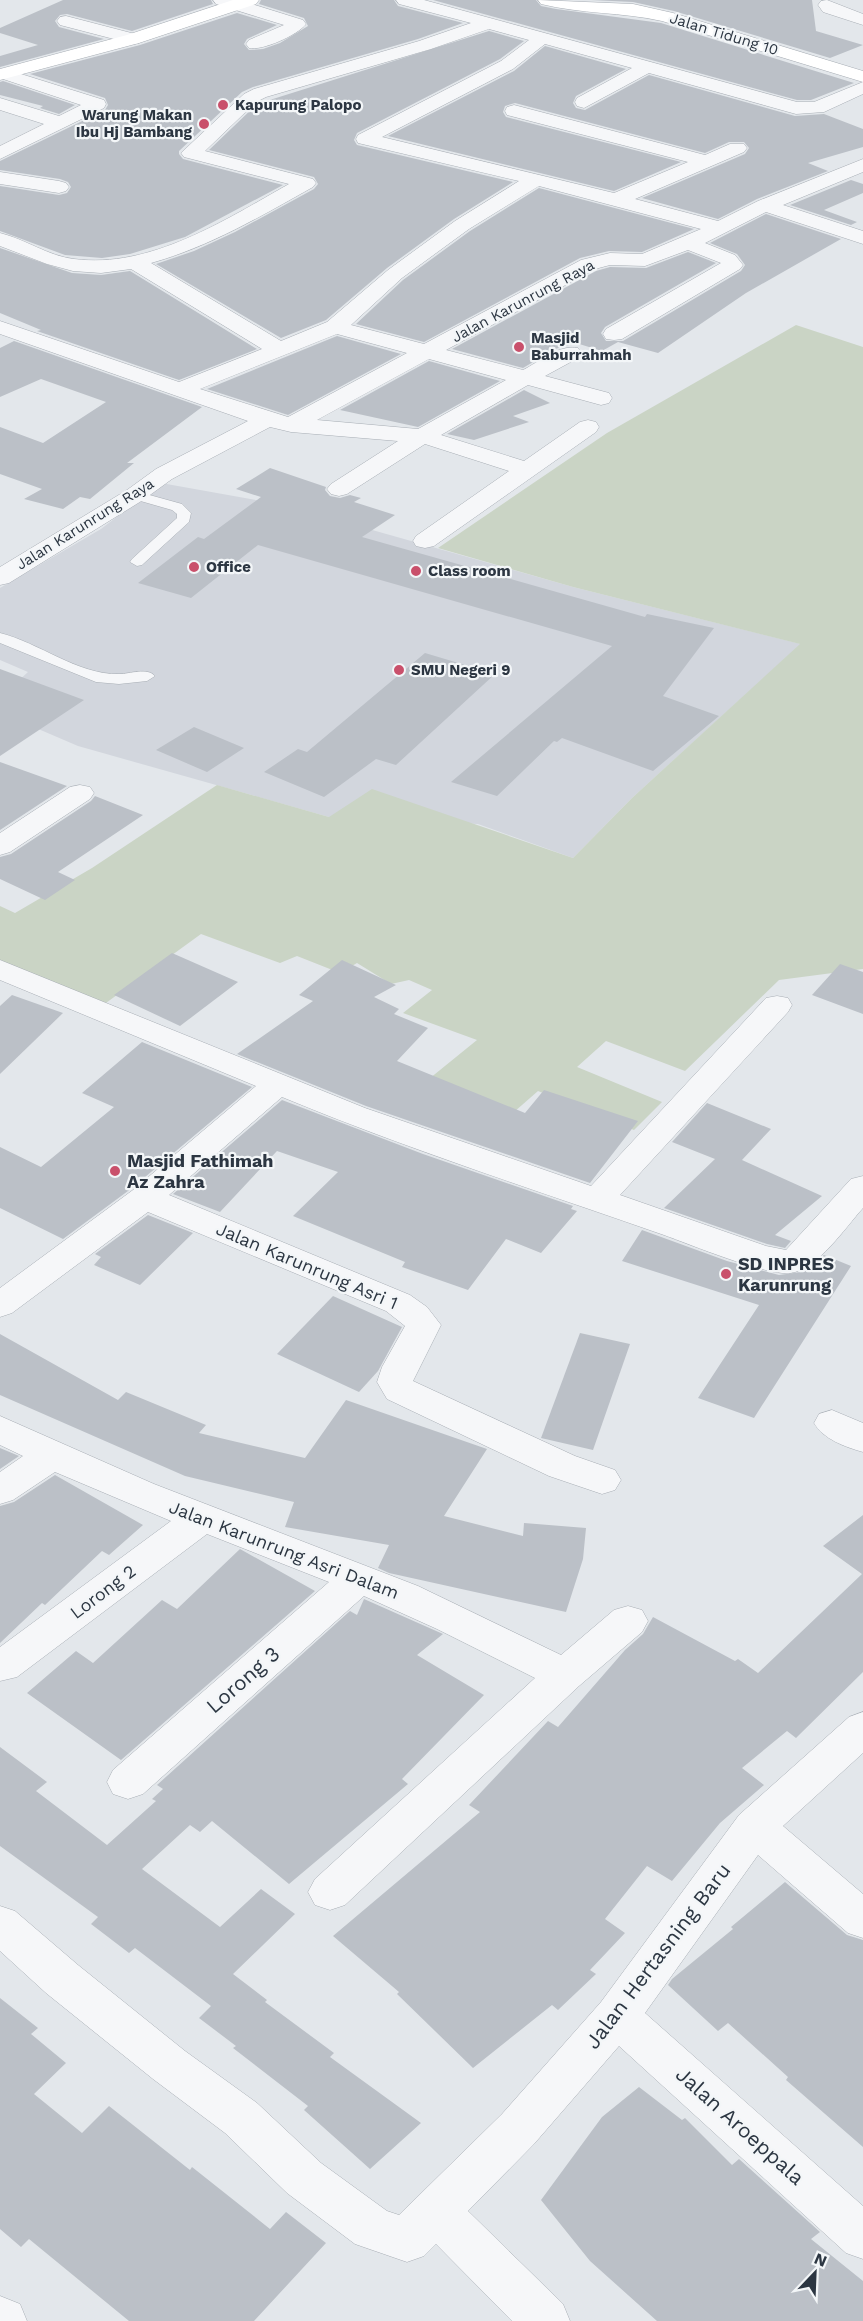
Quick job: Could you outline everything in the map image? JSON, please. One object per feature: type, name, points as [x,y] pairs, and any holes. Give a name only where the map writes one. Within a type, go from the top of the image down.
[{"type":"street","points":[[405,0],[802,109],[817,108],[863,87]]},
{"type":"street","name":"Jalan Tidung 10","points":[[548,0],[633,9],[667,17],[863,77]]},
{"type":"street","points":[[842,0],[827,6],[863,20]]},
{"type":"street","points":[[3,75],[132,39],[237,1],[297,24],[293,28],[255,44]]},
{"type":"street","points":[[66,21],[132,39]]},
{"type":"street","points":[[0,239],[75,266],[90,267],[133,261],[190,244],[306,183],[191,153],[250,98],[273,88],[425,45],[489,23]]},
{"type":"street","points":[[542,38],[507,65],[365,139],[618,199],[719,227]]},
{"type":"street","points":[[584,102],[647,67]]},
{"type":"street","points":[[0,153],[96,106],[97,103],[3,75]]},
{"type":"street","points":[[0,104],[61,123]]},
{"type":"street","points":[[514,111],[706,161]]},
{"type":"street","points":[[618,199],[737,148]]},
{"type":"street","name":"Jalan Karunrung Raya","points":[[291,425],[588,264],[610,259],[645,260],[688,243],[765,205],[863,165]]},
{"type":"street","points":[[0,178],[59,187]]},
{"type":"street","points":[[181,389],[335,327],[395,274],[462,225],[536,179]]},
{"type":"street","points":[[765,205],[863,238]]},
{"type":"street","points":[[614,334],[733,265],[728,260],[688,243]]},
{"type":"street","points":[[133,261],[280,350]]},
{"type":"street","points":[[0,327],[267,420],[291,425],[422,436],[525,470]]},
{"type":"street","points":[[335,327],[601,398]]},
{"type":"street","points":[[339,489],[422,436],[570,353]]},
{"type":"street","name":"Jalan Karunrung Raya","points":[[3,572],[135,495],[164,474],[267,420]]},
{"type":"street","points":[[425,541],[588,427]]},
{"type":"street","points":[[0,846],[80,793]]},
{"type":"street","points":[[0,969],[354,1115],[760,1256],[788,1262],[798,1258],[863,1187]]},
{"type":"street","points":[[597,1200],[777,1005]]},
{"type":"street","points":[[0,1305],[145,1198],[278,1084]]},
{"type":"street","name":"Jalan Karunrung Asri 1","points":[[145,1198],[398,1304],[416,1315],[423,1325],[420,1337],[397,1369],[395,1382],[400,1390],[562,1466],[602,1480]]},
{"type":"street","name":"Jalan Karunrung Asri Dalam","points":[[0,1429],[51,1456],[202,1518],[359,1578],[484,1634],[565,1675]]},
{"type":"street","points":[[0,1490],[51,1456]]},
{"type":"street","name":"Lorong 2","points":[[3,1666],[202,1518]]},
{"type":"street","name":"Lorong 3","points":[[128,1782],[359,1578]]},
{"type":"street","points":[[330,1892],[565,1675],[628,1621]]},
{"type":"street","name":"Jalan Hertasning Baru","points":[[422,2226],[518,2128],[617,2016],[754,1827],[863,1728]]},
{"type":"street","points":[[754,1827],[863,1920]]},
{"type":"street","points":[[0,1924],[62,1979],[169,2065],[242,2118],[304,2178],[372,2228],[422,2226],[546,2321]]},
{"type":"street","name":"Jalan Aroeppala","points":[[617,2016],[863,2237]]},
{"type":"lane","points":[[135,495],[177,507],[184,513],[184,519],[137,562]]},
{"type":"lane","points":[[0,638],[96,677],[119,679],[147,676]]},
{"type":"shaded area","name":"SMU Negeri 9","points":[[161,483],[284,505],[573,587],[801,644],[632,798],[573,858],[478,824],[329,817],[78,746],[22,722],[15,684],[28,672],[0,660],[0,588],[101,529]]},
{"type":"green space","points":[[796,325],[863,347],[863,969],[779,980],[685,1071],[606,1041],[577,1067],[662,1102],[634,1130],[538,1091],[507,1118],[424,1083],[477,1040],[403,1013],[432,990],[409,980],[391,984],[357,963],[340,973],[297,956],[280,963],[201,934],[99,1008],[0,966],[0,906],[15,913],[92,868],[217,785],[329,817],[372,789],[573,858],[632,798],[800,644],[573,587],[438,548],[607,433]]},
{"type":"building","points":[[63,0],[211,0],[213,4],[132,31],[67,14],[60,15],[55,21],[59,27],[104,39],[0,67],[0,56],[38,45],[0,33],[0,28]]},
{"type":"building","points":[[261,0],[394,0],[398,6],[463,23],[418,39],[242,92],[179,151],[179,154],[183,159],[283,185],[185,237],[130,254],[102,258],[65,255],[0,231],[0,186],[59,195],[67,193],[71,187],[68,182],[60,179],[0,170],[0,161],[105,110],[108,105],[105,98],[30,74],[140,45],[237,13],[277,25],[247,39],[244,44],[249,50],[263,49],[280,43],[308,26],[304,18],[259,4]]},
{"type":"building","points":[[433,0],[536,0],[541,6],[556,9],[661,23],[854,83],[811,100],[797,100]]},
{"type":"building","points":[[591,0],[812,0],[816,31],[863,45],[830,58],[674,11],[633,2]]},
{"type":"building","points":[[489,31],[524,41],[500,59],[357,133],[354,140],[357,145],[513,182],[454,219],[387,268],[326,320],[281,338],[156,264],[194,251],[235,232],[314,189],[318,184],[314,177],[209,150],[257,104]]},
{"type":"building","points":[[545,46],[626,69],[576,96],[573,103],[576,108],[585,110],[649,75],[795,116],[824,114],[863,129],[863,147],[808,163],[828,171],[757,199],[718,219],[642,198],[745,154],[749,148],[744,142],[729,142],[705,153],[515,103],[505,106],[503,112],[506,117],[681,162],[614,191],[388,136],[514,71]]},
{"type":"building","points":[[3,81],[75,105],[59,114],[40,108],[43,106],[0,95],[0,82]]},
{"type":"building","points":[[851,180],[863,184],[863,193],[824,210],[857,222],[851,225],[790,205]]},
{"type":"building","points":[[539,188],[694,229],[642,252],[609,251],[580,258],[424,342],[356,324],[403,280],[470,231]]},
{"type":"building","points":[[766,214],[841,239],[746,293],[658,353],[618,342],[602,351],[576,343],[555,349],[523,368],[452,349],[596,271],[610,267],[646,268],[688,252],[716,263],[605,327],[601,333],[606,341],[623,341],[741,271],[745,265],[737,254],[710,243]]},
{"type":"building","points":[[0,248],[72,273],[101,275],[130,271],[257,349],[179,380],[37,331],[41,330],[0,313]]},
{"type":"building","points":[[337,336],[401,354],[288,415],[207,389]]},
{"type":"building","points":[[14,341],[202,407],[127,463],[134,463],[90,499],[80,497],[63,509],[24,499],[42,489],[0,474],[0,427],[43,443],[106,402],[41,379],[0,397],[0,348]]},
{"type":"building","points":[[429,361],[500,381],[418,427],[340,410]]},
{"type":"building","points":[[524,390],[550,403],[513,416],[529,422],[474,440],[447,434]]},
{"type":"building","points":[[270,468],[326,487],[325,490],[330,496],[340,498],[350,495],[361,498],[354,502],[395,515],[362,537],[645,617],[647,614],[714,628],[663,696],[719,716],[653,771],[562,738],[557,742],[554,741],[497,796],[451,782],[612,646],[258,545],[191,598],[138,583],[198,537],[204,539],[261,497],[236,489]]},
{"type":"building","points":[[425,653],[495,674],[396,765],[376,759],[324,797],[264,772],[298,749],[307,752]]},
{"type":"building","points":[[0,669],[84,700],[0,756]]},
{"type":"building","points":[[194,727],[244,748],[207,772],[156,750]]},
{"type":"building","points":[[0,762],[67,786],[0,830]]},
{"type":"building","points":[[95,796],[143,815],[58,872],[75,880],[45,900],[0,879],[0,857],[11,854],[91,801]]},
{"type":"building","points":[[172,953],[238,982],[180,1026],[114,995]]},
{"type":"building","points":[[342,960],[396,985],[374,997],[399,1009],[394,1014],[428,1028],[397,1061],[525,1113],[544,1090],[638,1121],[590,1183],[366,1106],[237,1054],[313,1001],[299,995]]},
{"type":"building","points":[[840,964],[863,972],[863,1014],[812,995]]},
{"type":"building","points":[[12,995],[63,1013],[0,1074],[0,1006]]},
{"type":"building","points":[[142,1042],[252,1087],[132,1188],[63,1239],[0,1208],[0,1147],[41,1167],[114,1107],[82,1093]]},
{"type":"building","points":[[282,1100],[423,1154],[573,1206],[571,1209],[577,1211],[541,1253],[506,1239],[468,1290],[402,1267],[405,1262],[293,1216],[338,1172],[277,1151],[220,1212],[173,1194]]},
{"type":"building","points":[[707,1103],[771,1129],[742,1160],[822,1196],[775,1235],[791,1241],[785,1248],[767,1244],[664,1208],[715,1159],[672,1142]]},
{"type":"building","points":[[148,1215],[193,1233],[140,1285],[94,1265],[101,1257],[95,1254]]},
{"type":"building","points":[[642,1230],[727,1261],[779,1275],[801,1272],[824,1255],[851,1266],[754,1418],[698,1398],[759,1305],[622,1261]]},
{"type":"building","points":[[333,1296],[402,1327],[378,1371],[359,1392],[277,1354]]},
{"type":"building","points":[[580,1333],[630,1344],[593,1450],[541,1438]]},
{"type":"building","points":[[0,1334],[118,1400],[126,1392],[206,1425],[199,1433],[305,1458],[346,1400],[487,1449],[444,1516],[523,1536],[524,1523],[586,1528],[583,1559],[566,1612],[389,1573],[378,1568],[389,1545],[285,1527],[294,1502],[185,1476],[0,1395]]},
{"type":"building","points":[[0,1448],[19,1456],[0,1469]]},
{"type":"building","points":[[55,1475],[143,1525],[109,1555],[102,1551],[45,1605],[42,1603],[0,1643],[0,1506],[14,1502]]},
{"type":"building","points":[[863,1515],[863,1672],[796,1738],[787,1731],[742,1768],[764,1785],[720,1823],[672,1881],[647,1866],[605,1919],[625,1933],[590,1970],[596,1974],[558,2010],[552,2005],[473,2068],[397,1994],[399,1992],[333,1936],[480,1812],[469,1805],[548,1721],[558,1727],[625,1650],[643,1634],[653,1617],[735,1661],[738,1659],[758,1673],[862,1574],[823,1546]]},
{"type":"building","points":[[240,1549],[315,1591],[121,1760],[27,1693],[76,1651],[93,1663],[162,1600],[177,1609]]},
{"type":"building","points":[[364,1599],[443,1634],[417,1655],[484,1695],[402,1779],[408,1784],[289,1884],[212,1821],[200,1832],[190,1825],[142,1869],[220,1927],[261,1889],[295,1914],[233,1974],[267,2000],[265,2002],[334,2053],[330,2057],[421,2123],[370,2169],[304,2110],[308,2106],[233,2048],[236,2046],[199,2018],[211,2006],[135,1948],[129,1953],[91,1924],[98,1917],[0,1846],[0,1747],[47,1782],[36,1791],[107,1845],[156,1801],[152,1799],[163,1789],[157,1785],[350,1611],[357,1615]]},
{"type":"building","points":[[785,1882],[847,1935],[863,1940],[863,2147],[786,2080],[788,2077],[728,2023],[718,2031],[668,1985],[672,1979],[733,1929],[731,1927]]},
{"type":"building","points":[[0,1998],[38,2028],[31,2034],[66,2063],[34,2094],[82,2133],[109,2106],[190,2170],[192,2167],[270,2229],[286,2212],[326,2243],[254,2321],[129,2321],[29,2239],[21,2247],[0,2229]]},
{"type":"building","points":[[639,2087],[682,2120],[685,2118],[732,2165],[739,2159],[820,2232],[811,2239],[863,2281],[863,2321],[657,2321],[590,2261],[541,2200],[602,2117]]},
{"type":"place","name":"Kapurung Palopo","points":[[223,105]]},
{"type":"place","name":"Warung Makan Ibu Hj Bambang","points":[[204,124]]},
{"type":"place","name":"Masjid Baburrahmah","points":[[519,347]]},
{"type":"place","name":"Office","points":[[194,567]]},
{"type":"place","name":"Class room","points":[[416,571]]},
{"type":"place","name":"SMU Negeri 9","points":[[399,670]]},
{"type":"place","name":"Masjid Fathimah Az Zahra","points":[[115,1171]]},
{"type":"place","name":"SD INPRES Karunrung","points":[[726,1274]]}]
